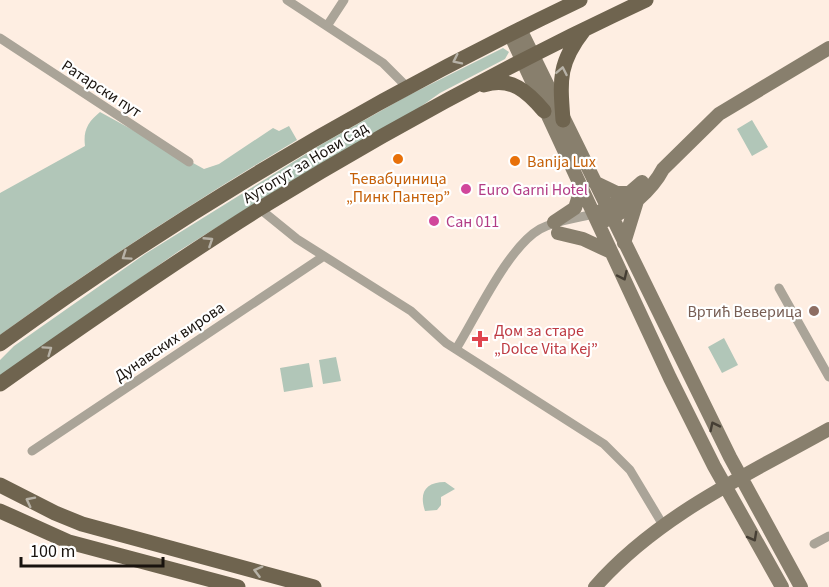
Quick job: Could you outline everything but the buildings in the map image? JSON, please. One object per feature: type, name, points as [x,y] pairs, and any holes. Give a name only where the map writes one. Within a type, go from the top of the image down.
[{"type":"main road","name":"Аутопут за Нови Сад","points":[[0,344],[209,201],[406,86],[580,0]]},
{"type":"main road","name":"Аутопут за Нови Сад","points":[[0,384],[166,268],[260,208],[464,91],[646,0]]},
{"type":"main road","points":[[563,120],[560,84],[562,65],[586,28]]},
{"type":"main road","points":[[515,32],[563,120],[741,478],[801,587]]},
{"type":"main road","points":[[595,219],[609,213],[658,177],[663,169],[719,114],[829,48]]},
{"type":"main road","points":[[528,58],[544,111],[670,378],[782,587]]},
{"type":"main road","points":[[464,91],[488,83],[513,84],[527,92],[544,111]]},
{"type":"main road","points":[[594,182],[617,193],[634,196]]},
{"type":"main road","points":[[581,189],[575,208],[556,228],[611,252]]},
{"type":"main road","points":[[624,243],[634,196]]},
{"type":"main road","points":[[595,587],[622,558],[663,525],[726,486],[829,429]]},
{"type":"main road","points":[[2,485],[55,513],[82,524],[314,587]]},
{"type":"main road","points":[[0,511],[69,542],[237,587]]},
{"type":"street","points":[[287,0],[391,69],[406,86]]},
{"type":"street","points":[[327,26],[344,0]]},
{"type":"street","name":"Ратарски пут","points":[[0,38],[189,162]]},
{"type":"street","points":[[260,208],[276,224],[411,311],[456,349],[613,451],[630,470],[663,525]]},
{"type":"street","points":[[456,349],[509,261],[536,232],[595,219]]},
{"type":"street","name":"Дунавских вирова","points":[[32,451],[324,256]]},
{"type":"street","points":[[779,288],[829,377]]},
{"type":"street","points":[[814,544],[829,536]]},
{"type":"green space","points":[[503,48],[509,52],[505,59],[440,93],[416,110],[262,199],[179,251],[0,376],[0,360],[14,346],[145,254],[322,144],[409,95]]},
{"type":"green space","points":[[100,112],[204,169],[219,164],[273,128],[279,131],[289,126],[297,140],[146,234],[0,335],[0,193],[85,146],[87,127]]},
{"type":"green space","points":[[752,120],[768,147],[752,156],[737,129]]},
{"type":"green space","points":[[724,338],[738,365],[722,373],[708,347]]},
{"type":"green space","points":[[336,357],[341,381],[323,384],[319,360]]},
{"type":"green space","points":[[309,363],[313,387],[284,392],[280,368]]},
{"type":"green space","points":[[445,482],[455,489],[441,497],[441,505],[437,510],[425,511],[423,494],[425,490],[433,484]]},
{"type":"place","name":"Ћевабџиница „Пинк Пантер”","points":[[398,159]]},
{"type":"place","name":"Banija Lux","points":[[515,161]]},
{"type":"place","name":"Euro Garni Hotel","points":[[466,189]]},
{"type":"place","name":"Сан 011","points":[[434,221]]},
{"type":"place","name":"Вртић Веверица","points":[[814,311]]},
{"type":"place","name":"Дом за старе „Dolce Vita Kej”","points":[[480,339]]}]
